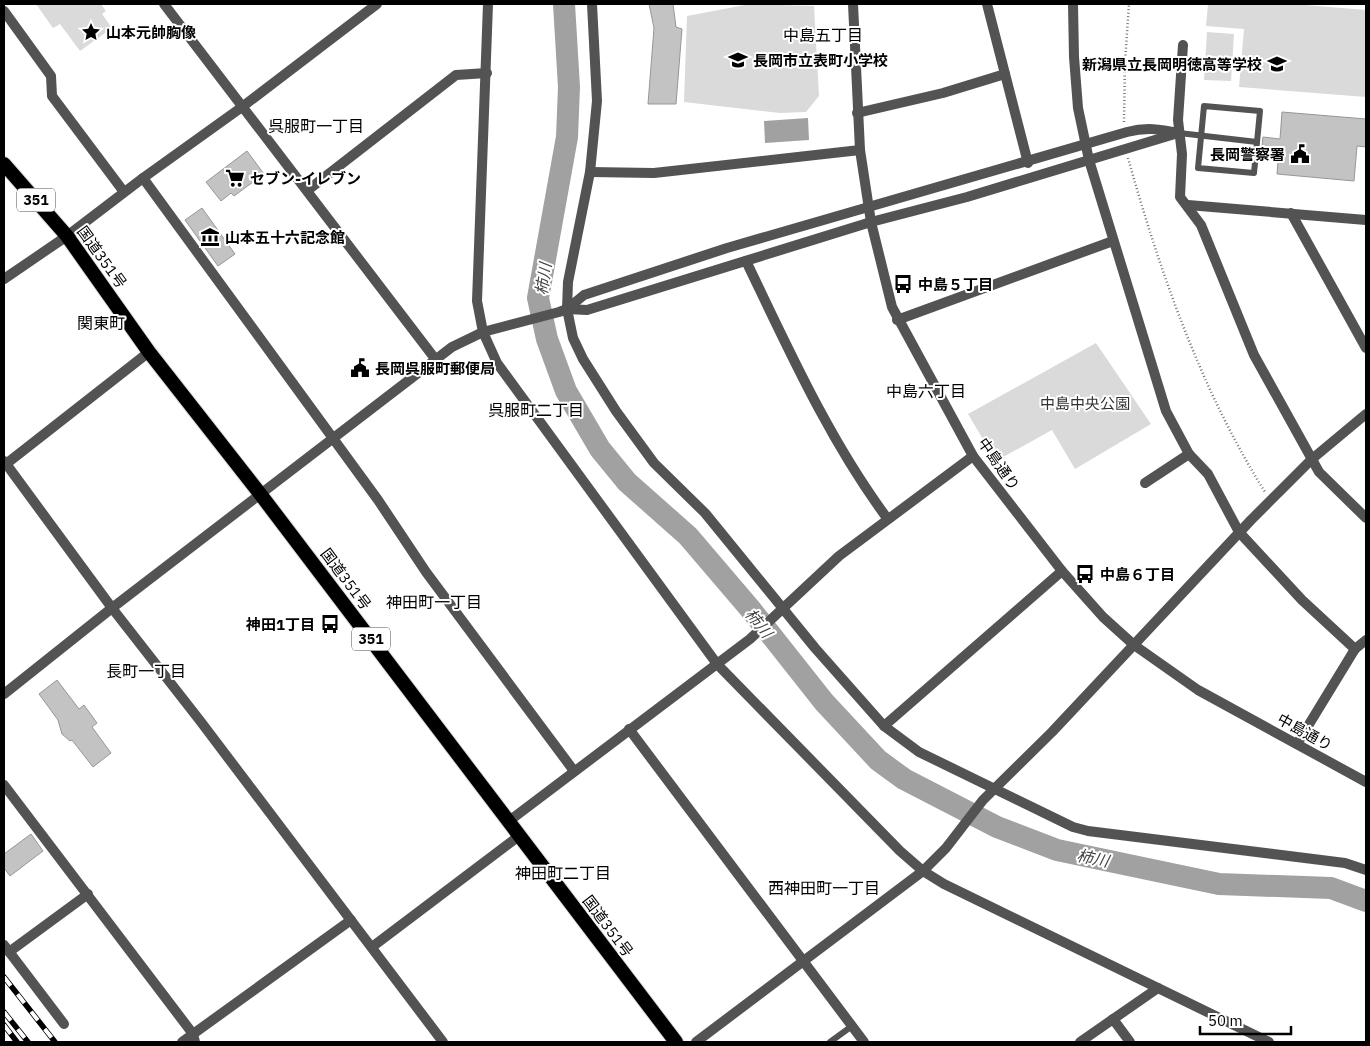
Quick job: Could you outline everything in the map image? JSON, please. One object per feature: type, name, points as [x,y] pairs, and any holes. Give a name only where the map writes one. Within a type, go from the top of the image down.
[{"type":"highway","name":"国道351号","points":[[4,164],[67,236],[149,352],[261,495],[676,1042]]},
{"type":"street","points":[[164,4],[436,360]]},
{"type":"street","points":[[4,279],[67,236],[142,178],[242,107],[378,4]]},
{"type":"street","points":[[488,4],[487,73],[477,302],[483,332],[497,363],[717,664],[873,824],[924,872],[952,888],[1269,1042]]},
{"type":"street","points":[[592,4],[597,92],[590,172],[563,310],[583,359],[616,411],[654,462],[705,513],[780,611],[884,726],[919,752],[994,790],[1088,831],[1345,863],[1366,870]]},
{"type":"street","name":"中島通り","points":[[853,4],[860,150],[868,209],[892,306],[897,320],[973,456],[1062,571],[1103,616],[1134,645],[1198,690],[1366,782]]},
{"type":"street","points":[[987,4],[1028,162]]},
{"type":"street","points":[[1074,4],[1074,57],[1078,108],[1089,160],[1166,411],[1189,454],[1208,474],[1239,532],[1302,600],[1355,649]]},
{"type":"street","points":[[4,11],[51,76],[52,96],[124,192]]},
{"type":"street","points":[[1184,45],[1178,120],[1182,154],[1180,197],[1188,205],[1201,225],[1254,355],[1319,472],[1362,507],[1366,518]]},
{"type":"street","points":[[308,190],[456,76],[487,73]]},
{"type":"street","points":[[857,113],[943,93],[1005,74]]},
{"type":"street","points":[[563,310],[584,295],[728,248],[868,209],[1127,132],[1142,128],[1158,128],[1179,133]]},
{"type":"street","points":[[4,694],[112,608],[452,347],[483,332],[512,326],[563,310],[587,310],[871,222],[1179,133]]},
{"type":"street","points":[[590,172],[654,173],[860,150]]},
{"type":"street","points":[[142,178],[334,439],[426,572],[574,771]]},
{"type":"street","points":[[1188,205],[1291,213],[1365,222]]},
{"type":"street","points":[[1291,213],[1366,348]]},
{"type":"street","points":[[897,320],[1113,241]]},
{"type":"street","points":[[746,261],[790,352],[828,422],[867,490],[887,518]]},
{"type":"street","points":[[149,352],[5,463],[112,608],[443,1042]]},
{"type":"street","points":[[696,1042],[804,964],[924,872],[984,800],[1134,645],[1239,532],[1312,459],[1366,414]]},
{"type":"street","points":[[1145,483],[1189,454]]},
{"type":"street","points":[[509,821],[750,639],[839,556],[887,518],[973,456]]},
{"type":"street","points":[[884,726],[1062,571]]},
{"type":"street","points":[[1297,744],[1355,649],[1366,640]]},
{"type":"street","points":[[629,729],[864,1042]]},
{"type":"street","points":[[4,785],[88,894],[194,1038]]},
{"type":"street","points":[[372,947],[518,836]]},
{"type":"street","points":[[64,1024],[6,949],[88,894]]},
{"type":"street","points":[[182,1042],[194,1038],[351,920]]},
{"type":"street","points":[[1080,1042],[1158,988]]},
{"type":"street","points":[[1113,1019],[1130,1042]]},
{"type":"lane","points":[[1204,106],[1260,111],[1257,142],[1254,173],[1198,168],[1204,106]]},
{"type":"lane","points":[[1179,133],[1257,142]]},
{"type":"lane","points":[[830,1042],[852,1026]]},
{"type":"path","points":[[1127,132],[1124,121],[1124,62],[1129,4]]},
{"type":"path","points":[[1126,149],[1148,230],[1178,311],[1237,442],[1252,471],[1272,499]]},
{"type":"green space","points":[[36,4],[101,4],[106,11],[102,14],[112,28],[80,51],[60,24],[53,28]]},
{"type":"green space","points":[[750,4],[814,6],[819,96],[806,112],[780,113],[684,102],[687,16]]},
{"type":"green space","name":"新潟県立長岡明徳高等学校","points":[[1208,4],[1292,4],[1366,10],[1366,97],[1239,87],[1244,29],[1206,26]]},
{"type":"green space","points":[[1207,32],[1234,34],[1231,81],[1204,80]]},
{"type":"green space","name":"中島中央公園","points":[[1096,343],[1151,424],[1075,469],[1052,430],[996,461],[968,414]]},
{"type":"shaded area","points":[[808,118],[809,140],[765,143],[764,121]]},
{"type":"building","points":[[649,4],[673,4],[676,27],[682,29],[676,104],[648,104],[654,28]]},
{"type":"building","points":[[1282,112],[1366,119],[1366,147],[1357,146],[1354,181],[1277,174],[1279,148],[1262,146],[1263,137],[1280,139]]},
{"type":"building","name":"セブン-イレブン","points":[[247,151],[264,174],[234,196],[231,193],[221,201],[206,182]]},
{"type":"building","name":"山本五十六記念館","points":[[202,208],[235,254],[218,266],[185,220]]},
{"type":"building","points":[[57,680],[79,709],[84,705],[97,723],[92,727],[111,753],[93,767],[72,740],[70,741],[62,734],[58,720],[39,694]]},
{"type":"building","points":[[31,834],[43,851],[10,876],[4,868],[4,854]]},
{"type":"waterway","name":"柿川","points":[[564,4],[569,87],[567,137],[538,298],[547,339],[566,391],[600,449],[627,482],[688,536],[752,611],[824,702],[878,760],[904,779],[997,827],[1057,850],[1219,884],[1331,888],[1366,901]]},
{"type":"railway","points":[[4,977],[55,1042]]},
{"type":"railway","points":[[4,1012],[28,1042]]},
{"type":"railway","points":[[4,1025],[17,1042]]},
{"type":"place","name":"山本元帥胸像","points":[[91,32]]},
{"type":"place","name":"長岡市立表町小学校","points":[[738,60]]},
{"type":"place","name":"新潟県立長岡明徳高等学校","points":[[1277,64]]},
{"type":"place","name":"長岡警察署","points":[[1300,154]]},
{"type":"place","name":"セブン-イレブン","points":[[235,178]]},
{"type":"place","name":"山本五十六記念館","points":[[210,237]]},
{"type":"place","name":"中島５丁目","points":[[903,284]]},
{"type":"place","name":"長岡呉服町郵便局","points":[[360,368]]},
{"type":"place","name":"中島６丁目","points":[[1085,574]]},
{"type":"place","name":"神田1丁目","points":[[330,624]]},
{"type":"district","name":"中島五丁目","points":[[823,35]]},
{"type":"district","name":"呉服町一丁目","points":[[316,126]]},
{"type":"district","name":"関東町","points":[[101,323]]},
{"type":"district","name":"中島六丁目","points":[[926,391]]},
{"type":"district","name":"呉服町二丁目","points":[[536,410]]},
{"type":"district","name":"神田町一丁目","points":[[434,602]]},
{"type":"district","name":"長町一丁目","points":[[146,671]]},
{"type":"district","name":"神田町二丁目","points":[[563,873]]},
{"type":"district","name":"西神田町一丁目","points":[[824,888]]}]
